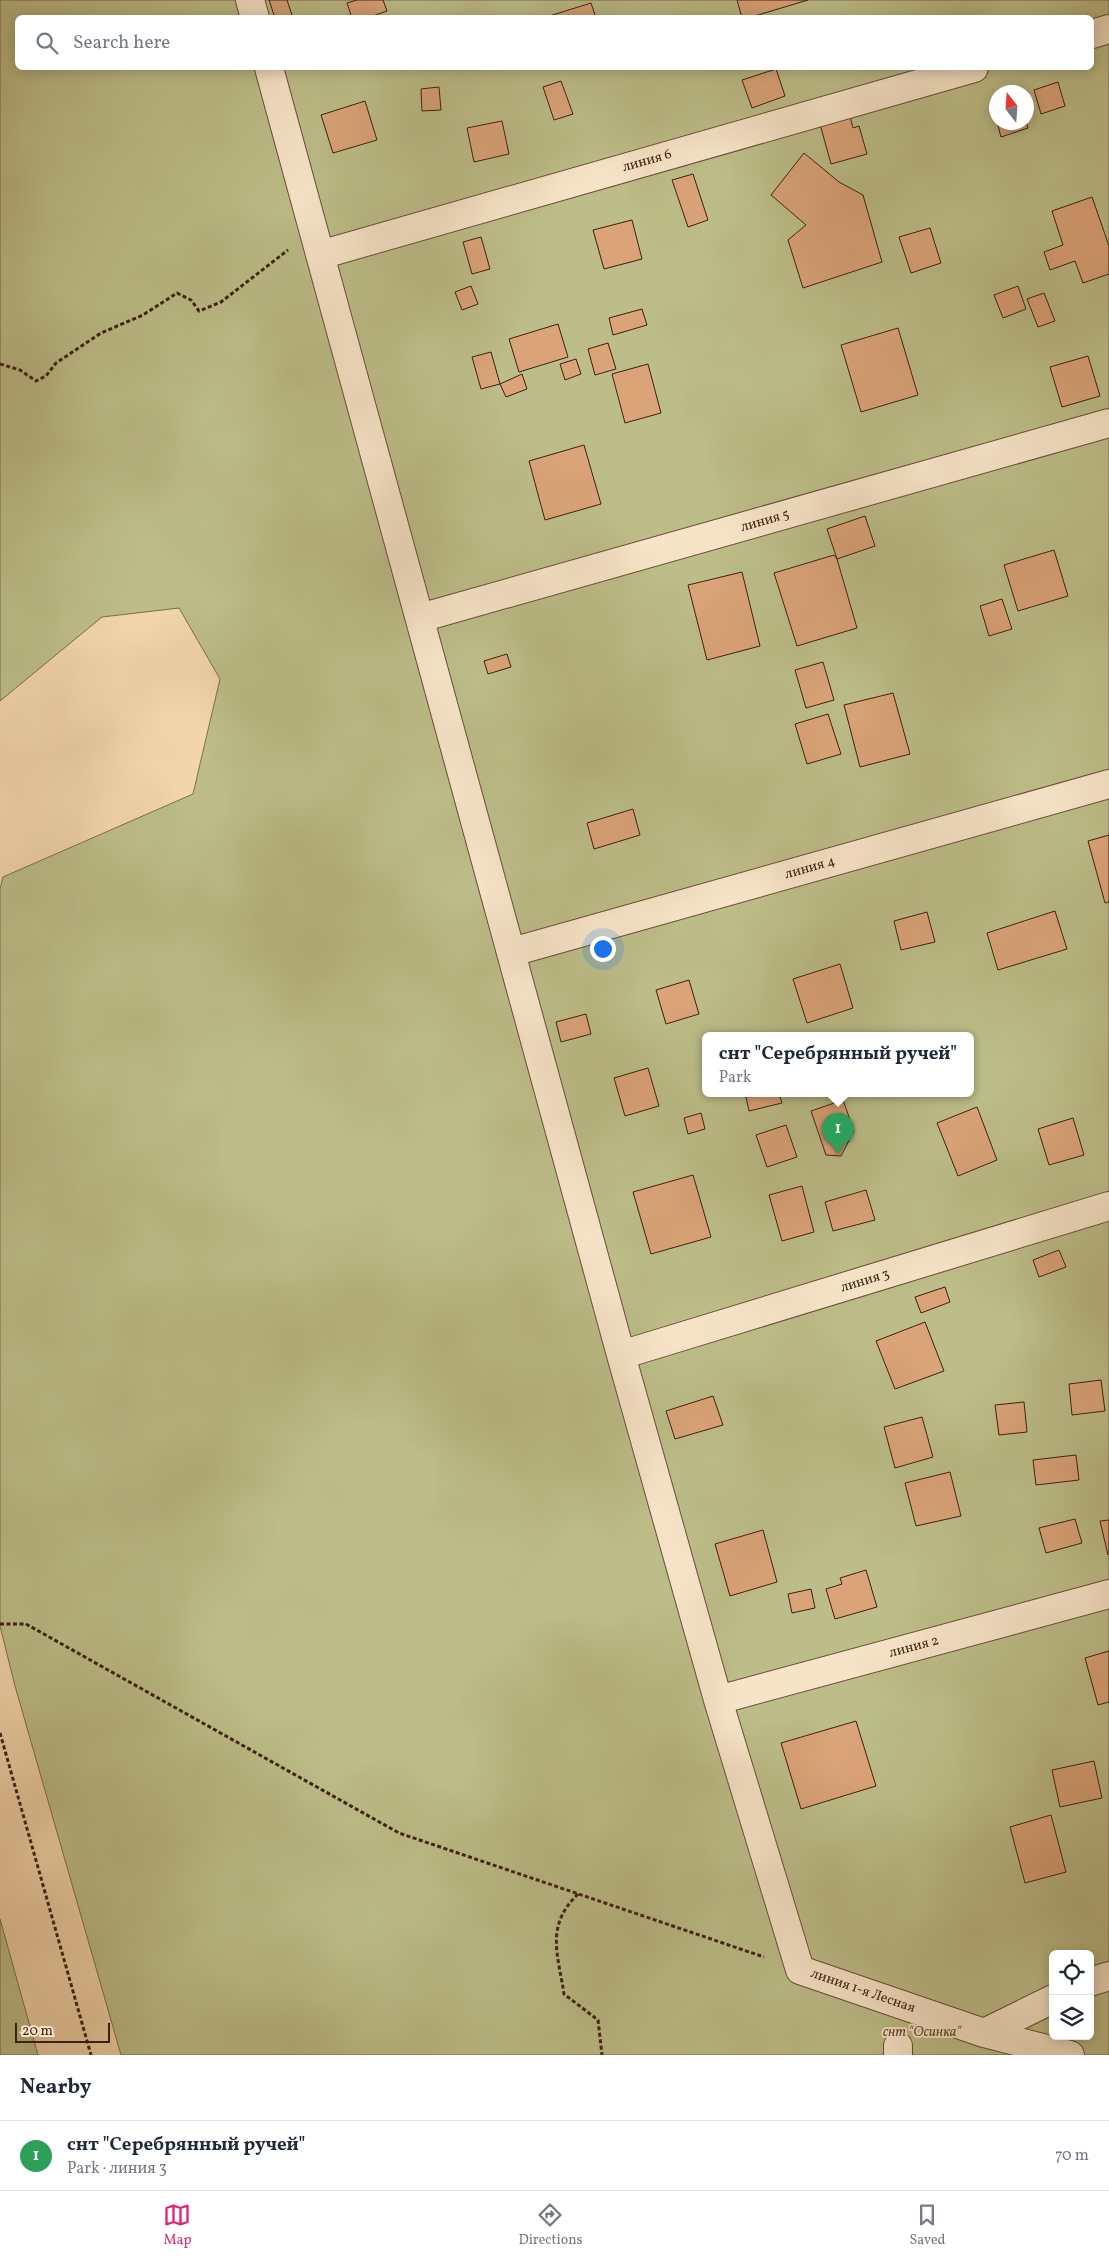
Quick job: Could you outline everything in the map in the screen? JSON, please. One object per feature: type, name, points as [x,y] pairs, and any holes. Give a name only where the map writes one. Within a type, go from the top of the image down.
[{"type":"street","points":[[250,0],[254,15]]},
{"type":"street","points":[[1094,33],[1109,29]]},
{"type":"street","points":[[270,70],[621,1355],[718,1700],[800,1970]]},
{"type":"street","name":"линия 6","points":[[318,246],[967,70]]},
{"type":"street","name":"линия 5","points":[[420,618],[1109,423]]},
{"type":"street","name":"линия 4","points":[[512,952],[1109,784]]},
{"type":"street","name":"линия 3","points":[[621,1355],[1109,1206]]},
{"type":"street","name":"линия 2","points":[[718,1700],[1109,1594]]},
{"type":"street","name":"линия 1-я Лесная","points":[[800,1970],[984,2033],[1070,2055]]},
{"type":"street","points":[[1094,1981],[1109,1976]]},
{"type":"street","points":[[984,2033],[1049,2001]]},
{"type":"path","points":[[0,364],[20,370],[36,381],[46,376],[56,363],[101,333],[143,315],[177,293],[191,300],[199,311],[221,302],[292,247],[318,246]]},
{"type":"path","points":[[0,1624],[26,1624],[399,1833],[800,1970]]},
{"type":"path","points":[[0,1733],[91,2055]]},
{"type":"path","points":[[578,1894],[567,1905],[555,1932],[564,1994],[598,2020],[602,2055]]},
{"type":"green space","name":"снт \"Осинка\"","points":[[0,0],[1109,0],[1109,2055],[121,2055],[15,1686],[0,1626],[0,889],[3,877],[193,794],[220,679],[179,608],[102,617],[0,701]]},
{"type":"green space","points":[[0,1919],[38,2055],[0,2055]]},
{"type":"building","points":[[269,0],[287,0],[292,15],[274,15]]},
{"type":"building","points":[[357,0],[383,0],[387,11],[376,15],[351,15],[347,3]]},
{"type":"building","points":[[737,0],[808,0],[758,15],[741,15]]},
{"type":"building","points":[[591,3],[595,15],[553,15]]},
{"type":"building","points":[[776,70],[785,96],[752,108],[742,80]]},
{"type":"building","points":[[561,81],[573,114],[554,120],[543,87]]},
{"type":"building","points":[[1058,82],[1065,106],[1041,114],[1034,90]]},
{"type":"building","points":[[439,87],[441,110],[422,111],[421,89]]},
{"type":"building","points":[[365,101],[377,140],[333,153],[321,115]]},
{"type":"building","points":[[850,116],[853,128],[859,126],[867,154],[831,164],[820,124]]},
{"type":"building","points":[[502,121],[509,154],[474,162],[467,128]]},
{"type":"building","points":[[999,130],[1022,130],[1001,137]]},
{"type":"building","points":[[804,153],[839,182],[863,195],[882,262],[803,288],[788,240],[806,225],[771,195]]},
{"type":"building","points":[[693,174],[708,220],[688,227],[672,180]]},
{"type":"building","points":[[1092,197],[1109,246],[1109,274],[1083,283],[1075,261],[1050,270],[1044,252],[1063,245],[1052,211]]},
{"type":"building","points":[[632,220],[642,259],[604,269],[593,230]]},
{"type":"building","points":[[930,228],[941,263],[911,273],[899,237]]},
{"type":"building","points":[[481,237],[490,269],[472,274],[463,242]]},
{"type":"building","points":[[471,286],[478,304],[462,310],[455,292]]},
{"type":"building","points":[[1018,286],[1026,309],[1003,318],[994,295]]},
{"type":"building","points":[[1044,293],[1055,321],[1038,327],[1027,299]]},
{"type":"building","points":[[642,309],[647,325],[613,335],[609,318]]},
{"type":"building","points":[[558,324],[568,357],[519,372],[509,339]]},
{"type":"building","points":[[898,328],[918,395],[861,412],[841,345]]},
{"type":"building","points":[[608,343],[616,369],[595,375],[588,349]]},
{"type":"building","points":[[491,352],[500,384],[481,389],[472,357]]},
{"type":"building","points":[[1088,356],[1100,396],[1062,407],[1050,367]]},
{"type":"building","points":[[576,359],[581,374],[565,380],[560,364]]},
{"type":"building","points":[[648,364],[661,413],[625,423],[612,374]]},
{"type":"building","points":[[522,374],[527,389],[506,397],[500,384]]},
{"type":"building","points":[[584,445],[601,504],[545,520],[529,461]]},
{"type":"building","points":[[865,516],[875,546],[837,559],[827,529]]},
{"type":"building","points":[[1054,550],[1068,596],[1018,611],[1004,565]]},
{"type":"building","points":[[834,555],[837,559],[857,628],[797,646],[774,573]]},
{"type":"building","points":[[742,572],[760,646],[707,660],[688,585]]},
{"type":"building","points":[[1002,599],[1012,629],[989,636],[980,606]]},
{"type":"building","points":[[507,654],[511,667],[488,674],[484,661]]},
{"type":"building","points":[[823,662],[834,700],[806,708],[795,670]]},
{"type":"building","points":[[893,693],[910,754],[860,767],[844,705]]},
{"type":"building","points":[[828,714],[841,754],[807,764],[795,724]]},
{"type":"building","points":[[633,809],[640,835],[594,849],[587,823]]},
{"type":"building","points":[[1109,835],[1109,902],[1105,903],[1088,841]]},
{"type":"building","points":[[1055,911],[1067,949],[998,970],[987,933]]},
{"type":"building","points":[[927,912],[935,942],[901,950],[894,921]]},
{"type":"building","points":[[840,964],[853,1008],[807,1023],[793,979]]},
{"type":"building","points":[[689,980],[699,1014],[666,1024],[656,990]]},
{"type":"building","points":[[586,1014],[591,1034],[561,1042],[556,1022]]},
{"type":"building","points":[[648,1068],[659,1106],[625,1116],[614,1078]]},
{"type":"building","points":[[746,1097],[780,1097],[782,1103],[749,1111]]},
{"type":"building","points":[[843,1100],[854,1131],[841,1156],[826,1155],[811,1111]]},
{"type":"building","points":[[977,1107],[997,1160],[958,1176],[937,1123]]},
{"type":"building","points":[[701,1113],[705,1129],[688,1134],[684,1118]]},
{"type":"building","points":[[1073,1118],[1084,1155],[1049,1165],[1038,1129]]},
{"type":"building","points":[[786,1125],[797,1157],[767,1167],[756,1135]]},
{"type":"building","points":[[693,1175],[711,1237],[651,1254],[633,1192]]},
{"type":"building","points":[[802,1186],[814,1232],[782,1241],[769,1195]]},
{"type":"building","points":[[866,1190],[875,1220],[833,1231],[825,1202]]},
{"type":"building","points":[[1059,1250],[1066,1267],[1039,1277],[1033,1260]]},
{"type":"building","points":[[945,1287],[950,1302],[921,1313],[915,1297]]},
{"type":"building","points":[[925,1322],[944,1371],[895,1389],[876,1341]]},
{"type":"building","points":[[1101,1380],[1105,1411],[1072,1415],[1069,1384]]},
{"type":"building","points":[[713,1396],[723,1425],[675,1439],[666,1411]]},
{"type":"building","points":[[1024,1402],[1027,1432],[999,1435],[995,1405]]},
{"type":"building","points":[[922,1417],[933,1457],[895,1468],[884,1427]]},
{"type":"building","points":[[1076,1455],[1079,1480],[1036,1485],[1033,1460]]},
{"type":"building","points":[[950,1472],[961,1516],[916,1526],[905,1483]]},
{"type":"building","points":[[1075,1519],[1082,1543],[1046,1553],[1039,1528]]},
{"type":"building","points":[[1109,1520],[1109,1554],[1108,1555],[1100,1521]]},
{"type":"building","points":[[763,1530],[777,1582],[730,1596],[715,1544]]},
{"type":"building","points":[[866,1570],[877,1607],[835,1619],[826,1589],[842,1584],[840,1578]]},
{"type":"building","points":[[811,1589],[815,1608],[792,1613],[788,1594]]},
{"type":"building","points":[[1109,1651],[1109,1702],[1098,1705],[1085,1658]]},
{"type":"building","points":[[856,1721],[876,1786],[801,1809],[781,1743]]},
{"type":"building","points":[[1094,1761],[1102,1798],[1060,1807],[1052,1770]]},
{"type":"building","points":[[1051,1815],[1066,1872],[1025,1883],[1010,1827]]},
{"type":"place","name":"снт \"Серебрянный ручей\"","points":[[838,1154]]}]
